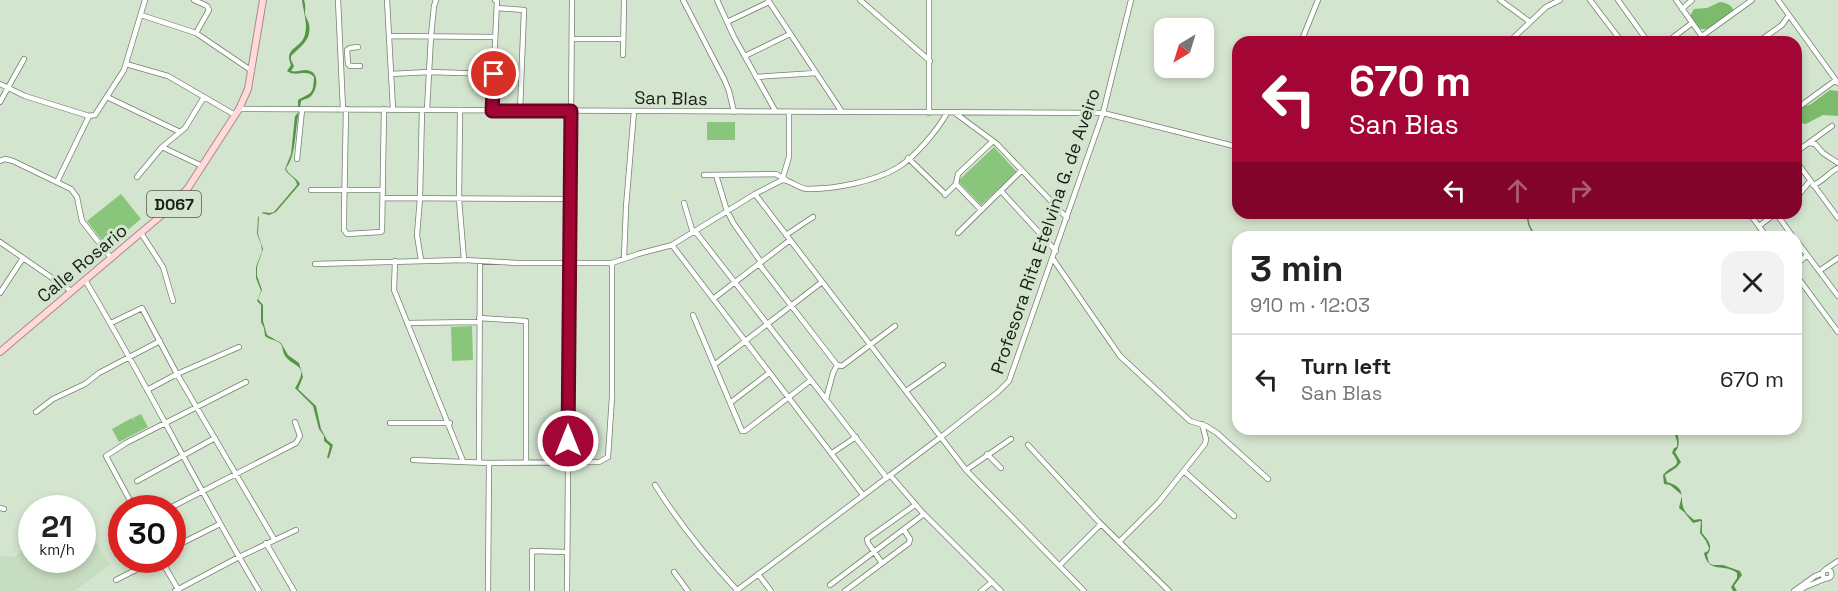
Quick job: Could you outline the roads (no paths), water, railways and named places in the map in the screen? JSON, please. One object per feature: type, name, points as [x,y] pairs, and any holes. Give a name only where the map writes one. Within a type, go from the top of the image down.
[{"type":"main road","name":"Calle Rosario","points":[[0,351],[174,204],[237,112],[248,89],[263,0]]},
{"type":"street","points":[[0,84],[25,96],[89,116],[96,114],[126,64],[145,0]]},
{"type":"street","points":[[194,0],[207,6],[209,10],[196,33]]},
{"type":"street","points":[[338,0],[344,109],[344,230],[347,234],[381,232],[384,109]]},
{"type":"street","points":[[387,0],[393,109]]},
{"type":"street","points":[[421,260],[417,236],[424,110],[436,0]]},
{"type":"street","points":[[492,111],[498,0],[495,0]]},
{"type":"street","points":[[567,591],[572,0]]},
{"type":"street","points":[[623,55],[624,0]]},
{"type":"street","points":[[683,0],[724,79],[734,112]]},
{"type":"street","points":[[717,0],[776,112]]},
{"type":"street","points":[[860,0],[930,61]]},
{"type":"street","points":[[929,0],[929,113]]},
{"type":"street","name":"Profesora Rita Etelvina G. de Aveiro","points":[[736,591],[941,437],[1002,389],[1011,377],[1103,113],[1131,0]]},
{"type":"street","points":[[1303,36],[1318,0]]},
{"type":"street","points":[[1500,0],[1530,22]]},
{"type":"street","points":[[1515,36],[1546,7],[1560,0]]},
{"type":"street","points":[[1590,0],[1617,36]]},
{"type":"street","points":[[1618,0],[1644,36]]},
{"type":"street","points":[[1676,0],[1702,36],[1752,0]]},
{"type":"street","points":[[1682,9],[1692,0]]},
{"type":"street","points":[[1778,0],[1837,82],[1802,105]]},
{"type":"street","points":[[727,22],[769,1],[842,112]]},
{"type":"street","points":[[497,8],[524,10],[520,111]]},
{"type":"street","points":[[141,15],[196,33],[252,71]]},
{"type":"street","points":[[1767,36],[1782,26],[1789,15]]},
{"type":"street","points":[[1675,36],[1692,23]]},
{"type":"street","points":[[745,57],[790,34]]},
{"type":"street","points":[[390,36],[495,37]]},
{"type":"street","points":[[572,39],[623,39]]},
{"type":"street","points":[[358,47],[348,49],[347,57],[348,65],[360,66]]},
{"type":"street","points":[[340,57],[347,57]]},
{"type":"street","points":[[0,102],[24,60]]},
{"type":"street","points":[[126,64],[168,76],[204,97],[237,112]]},
{"type":"street","points":[[391,74],[429,72],[494,74]]},
{"type":"street","points":[[756,77],[816,73]]},
{"type":"street","points":[[107,97],[180,132]]},
{"type":"street","points":[[137,177],[162,147],[185,128],[204,97]]},
{"type":"street","name":"San Blas","points":[[237,112],[393,109],[1103,113],[1232,146]]},
{"type":"street","points":[[297,159],[302,110]]},
{"type":"street","points":[[460,110],[459,199],[464,260]]},
{"type":"street","points":[[624,258],[634,111]]},
{"type":"street","points":[[315,264],[421,260],[612,263],[672,245],[784,178],[789,157],[789,112]]},
{"type":"street","points":[[704,175],[776,174],[802,188],[836,188],[896,168],[909,158],[940,125],[946,113]]},
{"type":"street","points":[[955,113],[993,141],[1067,219]]},
{"type":"street","points":[[57,182],[89,116]]},
{"type":"street","points":[[1802,148],[1832,126]]},
{"type":"street","points":[[909,158],[944,194],[956,184],[958,174],[993,141]]},
{"type":"street","points":[[1809,143],[1815,144],[1823,153],[1838,163]]},
{"type":"street","points":[[162,147],[202,166]]},
{"type":"street","points":[[0,161],[5,159],[13,161],[68,186],[74,192],[82,221],[111,258]]},
{"type":"street","points":[[1802,192],[1812,183],[1817,184],[1838,168]]},
{"type":"street","points":[[1802,169],[1835,210],[1838,218]]},
{"type":"street","points":[[958,232],[1021,171]]},
{"type":"street","points":[[716,175],[727,211],[734,224],[791,306],[837,365],[842,366],[895,326]]},
{"type":"street","points":[[956,184],[981,210]]},
{"type":"street","points":[[311,190],[383,190]]},
{"type":"street","points":[[1001,191],[1056,251]]},
{"type":"street","points":[[755,194],[966,470],[1083,591]]},
{"type":"street","points":[[382,198],[571,200]]},
{"type":"street","points":[[684,203],[694,232],[736,282],[855,437],[915,505],[1000,591]]},
{"type":"street","points":[[713,299],[760,263],[813,217]]},
{"type":"street","points":[[1754,219],[1763,231]]},
{"type":"street","points":[[1759,226],[1768,219]]},
{"type":"street","points":[[141,233],[163,267],[173,301]]},
{"type":"street","points":[[0,242],[72,291]]},
{"type":"street","points":[[672,245],[864,495]]},
{"type":"street","points":[[1802,248],[1838,296]]},
{"type":"street","points":[[1802,260],[1807,255]]},
{"type":"street","points":[[0,293],[23,258]]},
{"type":"street","points":[[1819,272],[1838,258]]},
{"type":"street","points":[[1053,259],[1120,356],[1190,421],[1210,427],[1268,479]]},
{"type":"street","points":[[395,261],[394,290],[450,423],[463,461]]},
{"type":"street","points":[[479,462],[480,261]]},
{"type":"street","points":[[413,460],[568,463],[599,462],[608,457],[612,397],[612,263]]},
{"type":"street","points":[[85,280],[259,591]]},
{"type":"street","points":[[714,366],[822,282]]},
{"type":"street","points":[[1802,283],[1838,332]]},
{"type":"street","points":[[111,323],[141,307],[177,374],[274,539]]},
{"type":"street","points":[[693,315],[742,431],[744,432],[811,380]]},
{"type":"street","points":[[407,323],[526,321],[526,463]]},
{"type":"street","points":[[36,412],[52,399],[85,384],[99,373],[160,341]]},
{"type":"street","points":[[147,390],[239,347]]},
{"type":"street","points":[[826,399],[837,365]]},
{"type":"street","points":[[906,391],[943,365]]},
{"type":"street","points":[[730,403],[769,373]]},
{"type":"street","points":[[127,495],[106,456],[126,443],[246,382]]},
{"type":"street","points":[[186,500],[296,442],[300,436],[294,422]]},
{"type":"street","points":[[390,423],[450,423]]},
{"type":"street","points":[[1119,542],[1159,502],[1205,444],[1202,424]]},
{"type":"street","points":[[832,453],[855,437]]},
{"type":"street","points":[[137,481],[215,438]]},
{"type":"street","points":[[966,470],[1011,439]]},
{"type":"street","points":[[1028,445],[1101,524],[1169,591]]},
{"type":"street","points":[[987,454],[1001,468]]},
{"type":"street","points":[[488,591],[489,463]]},
{"type":"street","points":[[1184,471],[1234,516]]},
{"type":"street","points":[[656,485],[680,521],[736,591]]},
{"type":"street","points":[[882,563],[867,539],[915,505]]},
{"type":"street","points":[[830,585],[924,514]]},
{"type":"street","points":[[186,541],[220,524]]},
{"type":"street","points":[[1060,565],[1101,524]]},
{"type":"street","points":[[168,573],[177,590],[238,557],[296,530]]},
{"type":"street","points":[[845,591],[909,543],[910,539],[904,530]]},
{"type":"street","points":[[266,543],[294,591]]},
{"type":"street","points":[[531,591],[532,551],[566,552]]},
{"type":"street","points":[[1794,591],[1838,561]]},
{"type":"street","points":[[1824,571],[1830,570],[1832,574]]},
{"type":"street","points":[[1799,591],[1831,577],[1837,570]]},
{"type":"street","points":[[1824,571],[1823,576],[1827,578]]},
{"type":"street","points":[[674,572],[688,591]]},
{"type":"street","points":[[116,580],[130,573]]},
{"type":"street","points":[[758,574],[771,591]]},
{"type":"street","points":[[981,591],[992,582]]},
{"type":"waterway","points":[[1528,219],[1532,231]]}]
